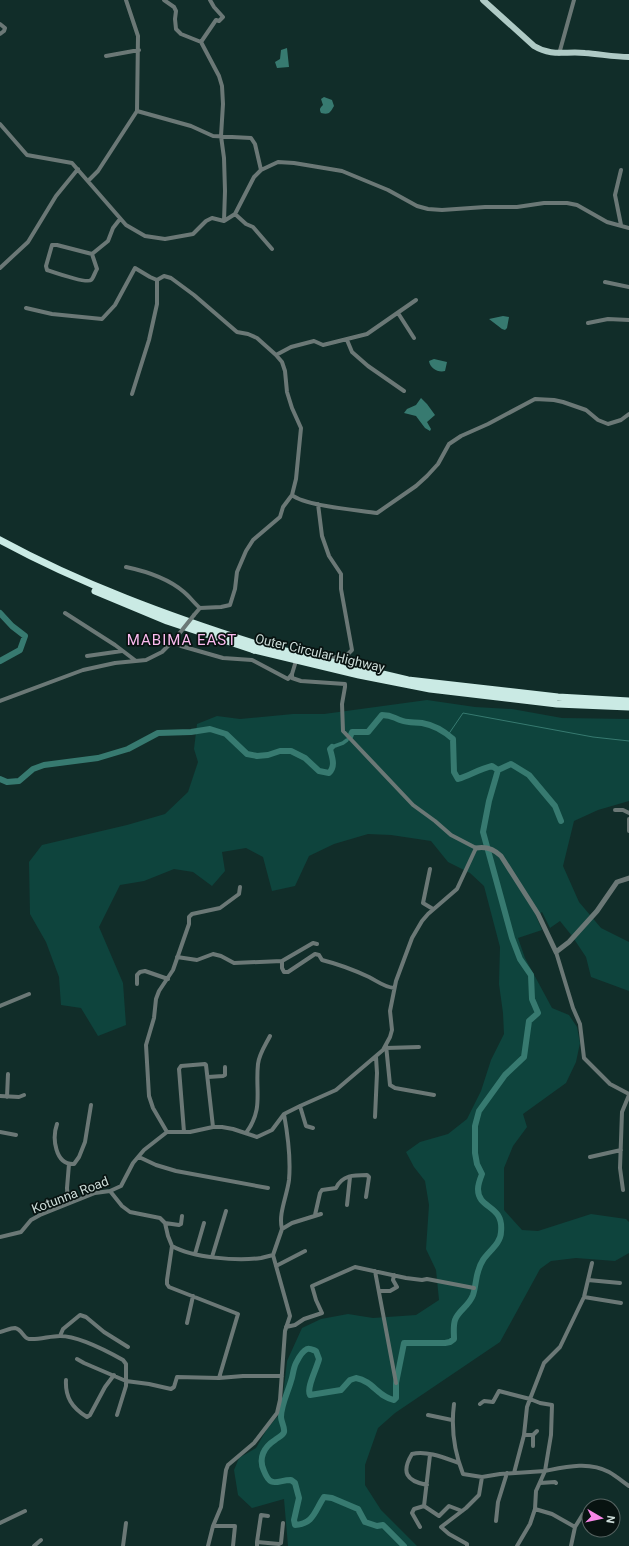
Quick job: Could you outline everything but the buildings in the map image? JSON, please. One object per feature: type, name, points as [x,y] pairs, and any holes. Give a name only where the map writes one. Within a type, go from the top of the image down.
[{"type":"highway","name":"Outer Circular Highway","points":[[0,540],[73,578]]},
{"type":"highway","name":"Outer Circular Highway","points":[[0,546],[73,578],[255,647],[359,675],[430,689],[557,704],[629,707]]},
{"type":"highway","name":"Outer Circular Highway","points":[[255,647],[408,680],[551,697],[629,700]]},
{"type":"main road","points":[[482,0],[534,46],[544,52],[559,54],[583,53],[629,57]]},
{"type":"street","points":[[88,182],[98,171],[137,111],[138,36],[126,0]]},
{"type":"street","points":[[164,0],[174,7],[176,11],[176,29],[181,34],[200,42],[219,76],[222,86],[223,104],[220,136],[224,158],[224,221]]},
{"type":"street","points":[[200,42],[216,20],[219,21],[223,17],[210,0]]},
{"type":"street","points":[[559,54],[574,0]]},
{"type":"street","points":[[0,24],[4,28],[4,31],[0,34]]},
{"type":"street","points":[[106,56],[139,50]]},
{"type":"street","points":[[137,111],[191,126],[213,136],[248,137],[254,140],[261,170]]},
{"type":"street","points":[[0,124],[27,155],[72,164],[126,225],[145,236],[165,239],[193,234],[206,220],[212,218],[224,221],[235,214],[254,177],[261,170],[278,162],[294,163],[342,171],[388,190],[417,206],[428,209],[517,207],[544,203],[567,203],[577,205],[607,222],[629,228]]},
{"type":"street","points":[[0,268],[28,242],[56,196],[78,169]]},
{"type":"street","points":[[621,170],[615,195],[621,225]]},
{"type":"street","points":[[235,214],[246,224],[253,227],[272,249]]},
{"type":"street","points":[[92,254],[108,241],[112,234],[113,228],[120,219]]},
{"type":"street","points":[[52,245],[92,254],[97,269],[90,281],[63,275],[46,268],[52,245]]},
{"type":"street","points":[[26,308],[52,314],[102,319],[115,305],[135,268],[157,280]]},
{"type":"street","points":[[126,567],[144,571],[177,587],[200,608],[230,605],[235,588],[237,572],[246,551],[253,540],[280,517],[283,507],[292,495],[296,479],[302,428],[292,408],[287,392],[285,370],[282,362],[276,355],[257,338],[248,334],[237,332],[194,295],[171,278],[164,276],[157,280]]},
{"type":"street","points":[[132,394],[149,340],[156,304],[157,280]]},
{"type":"street","points":[[605,282],[629,287]]},
{"type":"street","points":[[276,355],[291,347],[314,341],[323,345],[366,334],[416,300]]},
{"type":"street","points":[[398,313],[414,338]]},
{"type":"street","points":[[588,323],[608,319],[629,320]]},
{"type":"street","points":[[347,340],[352,352],[368,366],[404,391]]},
{"type":"street","points":[[292,495],[296,499],[318,504],[377,513],[416,486],[427,476],[438,464],[450,444],[461,436],[488,424],[535,399],[563,402],[586,410],[598,420],[608,424],[621,420],[629,414]]},
{"type":"street","points":[[174,640],[181,646],[223,658],[252,660],[288,679],[292,674],[299,651],[305,650],[318,655],[344,658],[352,650],[341,589],[341,574],[329,556],[322,536],[318,504]]},
{"type":"street","points":[[0,701],[83,670],[115,663],[146,660],[162,652],[174,640],[200,608]]},
{"type":"street","points":[[65,613],[136,662]]},
{"type":"street","points":[[88,656],[122,651]]},
{"type":"street","points":[[292,674],[294,679],[301,681],[345,684],[342,704],[343,731],[413,805],[451,835],[478,847],[495,850],[501,856],[538,914],[556,952],[573,1008],[580,1024],[584,1058],[610,1084],[629,1094],[622,1112],[620,1168],[623,1190]]},
{"type":"street","points":[[615,810],[623,810],[629,813]]},
{"type":"street","points":[[629,819],[629,831]]},
{"type":"street","points":[[240,887],[239,894],[220,908],[192,914],[189,917],[189,924],[173,970],[159,991],[156,999],[154,1018],[146,1045],[149,1096],[153,1108],[167,1132],[190,1132],[214,1127],[233,1128],[256,1137],[272,1130],[284,1114],[336,1090],[363,1066],[376,1057],[386,1047],[390,1037],[392,1030],[390,1011],[394,988],[412,938],[422,921],[456,889],[478,847]]},
{"type":"street","points":[[430,869],[423,903],[433,909]]},
{"type":"street","points":[[556,952],[569,942],[597,912],[617,882],[629,878]]},
{"type":"street","points":[[177,957],[196,960],[213,954],[221,956],[234,963],[282,961],[313,943],[317,944]]},
{"type":"street","points":[[282,961],[282,968],[284,972],[288,972],[315,954],[322,960],[348,968],[379,983],[394,988]]},
{"type":"street","points":[[137,984],[137,975],[140,972],[145,971],[168,979]]},
{"type":"street","points":[[0,1006],[16,998],[29,994]]},
{"type":"street","points":[[246,1133],[256,1118],[258,1066],[270,1036]]},
{"type":"street","points":[[386,1047],[419,1047]]},
{"type":"street","points":[[386,1047],[390,1085],[395,1088],[434,1095]]},
{"type":"street","points":[[375,1117],[377,1072],[376,1057]]},
{"type":"street","points":[[184,1132],[179,1068],[181,1066],[205,1064],[214,1127]]},
{"type":"street","points":[[208,1077],[225,1075],[225,1067]]},
{"type":"street","points":[[7,1097],[8,1074]]},
{"type":"street","points":[[0,1096],[19,1097],[24,1095]]},
{"type":"street","points":[[57,1124],[54,1133],[55,1146],[63,1161],[69,1164],[74,1164],[79,1157],[85,1142],[91,1105]]},
{"type":"street","points":[[300,1106],[306,1126],[313,1128]]},
{"type":"street","points":[[208,1546],[213,1526],[221,1507],[228,1465],[254,1443],[277,1413],[280,1400],[285,1331],[290,1316],[273,1255],[282,1229],[281,1225],[288,1180],[289,1139],[284,1114]]},
{"type":"street","points":[[0,1132],[16,1135]]},
{"type":"street","name":"Kotunna Road","points":[[0,1237],[21,1232],[31,1220],[68,1203],[95,1193],[110,1191],[121,1186],[144,1150],[167,1132]]},
{"type":"street","points":[[590,1157],[621,1150]]},
{"type":"street","points":[[139,1157],[156,1165],[176,1171],[268,1188]]},
{"type":"street","points":[[68,1203],[67,1188],[69,1164]]},
{"type":"street","points":[[315,1215],[322,1190],[336,1188],[339,1182],[345,1177],[367,1175],[369,1177],[366,1197]]},
{"type":"street","points":[[347,1205],[350,1177]]},
{"type":"street","points":[[110,1191],[122,1206],[130,1212],[160,1218],[165,1223],[172,1246],[167,1284],[169,1287],[238,1314],[219,1378]]},
{"type":"street","points":[[212,1257],[226,1211]]},
{"type":"street","points":[[282,1229],[292,1223],[321,1214]]},
{"type":"street","points":[[165,1223],[179,1225],[181,1224],[182,1216]]},
{"type":"street","points":[[195,1254],[204,1223]]},
{"type":"street","points":[[172,1246],[195,1254],[212,1257],[260,1258],[273,1255]]},
{"type":"street","points":[[276,1266],[305,1251]]},
{"type":"street","points":[[514,1473],[524,1435],[527,1407],[544,1364],[560,1347],[584,1297],[592,1263]]},
{"type":"street","points":[[286,1328],[295,1325],[304,1319],[322,1313],[312,1286],[355,1267],[416,1280],[427,1279],[474,1288]]},
{"type":"street","points":[[375,1271],[396,1383]]},
{"type":"street","points":[[379,1291],[390,1291],[396,1287],[393,1280],[394,1275]]},
{"type":"street","points":[[588,1280],[620,1283]]},
{"type":"street","points":[[187,1323],[193,1296]]},
{"type":"street","points":[[584,1297],[621,1303]]},
{"type":"street","points":[[60,1336],[63,1328],[80,1315],[86,1317],[104,1332],[128,1347]]},
{"type":"street","points":[[0,1332],[14,1328],[30,1339],[60,1336],[69,1337],[84,1342],[123,1360],[126,1364],[126,1386],[117,1415]]},
{"type":"street","points":[[77,1359],[126,1381],[149,1384],[171,1390],[174,1387],[177,1378],[282,1376]]},
{"type":"street","points":[[66,1380],[65,1389],[71,1405],[82,1414],[88,1416],[109,1380],[114,1375]]},
{"type":"street","points":[[480,1404],[484,1401],[493,1402],[500,1391],[552,1405],[551,1435],[545,1471],[536,1491],[535,1510],[530,1524],[517,1546]]},
{"type":"street","points":[[454,1404],[452,1420],[459,1463],[463,1474],[482,1476],[545,1471],[571,1466],[598,1467],[609,1472],[629,1486]]},
{"type":"street","points":[[428,1415],[452,1420]]},
{"type":"street","points":[[524,1435],[533,1435],[537,1432]]},
{"type":"street","points":[[533,1435],[533,1446]]},
{"type":"street","points":[[427,1485],[414,1481],[405,1471],[407,1461],[412,1454],[418,1452],[459,1463]]},
{"type":"street","points":[[424,1506],[430,1455]]},
{"type":"street","points":[[496,1521],[498,1502],[507,1473]]},
{"type":"street","points":[[467,1546],[467,1544],[449,1534],[442,1527],[462,1511],[478,1495],[482,1476]]},
{"type":"street","points":[[540,1483],[556,1483]]},
{"type":"street","points":[[424,1506],[439,1516],[449,1506],[462,1511]]},
{"type":"street","points":[[420,1527],[412,1514],[414,1509],[424,1506]]},
{"type":"street","points":[[535,1510],[547,1512],[575,1527]]},
{"type":"street","points":[[0,1523],[25,1511]]},
{"type":"street","points":[[268,1516],[261,1515],[257,1544],[281,1543],[284,1523]]},
{"type":"street","points":[[571,1546],[575,1527],[581,1517]]},
{"type":"street","points":[[123,1546],[126,1523]]},
{"type":"street","points":[[213,1526],[234,1526],[232,1546]]},
{"type":"street","points":[[34,1546],[41,1540]]},
{"type":"shaded area","points":[[287,48],[289,67],[277,68],[275,62],[280,59],[281,50]]},
{"type":"shaded area","points":[[324,97],[332,100],[334,106],[328,114],[321,113],[320,110],[323,105],[321,99]]},
{"type":"shaded area","points":[[503,316],[509,317],[507,328],[505,330],[489,319]]},
{"type":"shaded area","points":[[434,359],[447,362],[445,371],[437,371],[433,368],[429,361]]},
{"type":"shaded area","points":[[421,398],[435,415],[427,422],[431,429],[430,431],[425,428],[416,416],[404,413],[407,409],[416,405]]},
{"type":"shaded area","points":[[427,700],[475,707],[512,709],[562,718],[629,719],[629,801],[598,810],[574,821],[563,866],[579,902],[601,928],[629,942],[629,991],[591,977],[586,957],[572,936],[560,921],[550,928],[542,912],[536,916],[542,930],[518,938],[525,958],[552,1008],[569,1015],[577,1027],[580,1043],[576,1062],[566,1083],[523,1114],[527,1127],[513,1146],[504,1168],[504,1210],[522,1230],[538,1231],[591,1214],[626,1219],[629,1222],[629,1253],[615,1261],[576,1258],[551,1261],[540,1269],[500,1342],[395,1413],[378,1428],[365,1465],[365,1485],[381,1510],[417,1546],[288,1546],[284,1499],[252,1508],[238,1495],[234,1470],[239,1458],[256,1448],[267,1429],[278,1416],[283,1396],[287,1361],[302,1328],[321,1319],[348,1314],[373,1318],[416,1315],[439,1300],[436,1270],[426,1249],[429,1205],[425,1181],[414,1167],[406,1152],[420,1142],[448,1134],[467,1119],[481,1091],[491,1060],[504,1034],[499,984],[500,947],[484,886],[470,873],[448,862],[431,841],[391,835],[368,834],[334,844],[309,856],[295,886],[272,891],[263,857],[246,848],[222,852],[225,871],[212,886],[193,872],[174,869],[144,881],[120,885],[99,927],[123,983],[126,1025],[98,1036],[81,1008],[61,1005],[59,977],[46,942],[30,914],[29,862],[42,845],[127,825],[165,814],[188,792],[198,762],[194,749],[197,724],[217,716],[240,719],[293,714],[324,714]]},
{"type":"waterway","points":[[0,613],[12,626],[25,636],[20,650],[0,661]]},
{"type":"waterway","points":[[448,735],[463,713],[593,737],[629,741]]},
{"type":"waterway","points":[[350,737],[352,732],[368,732],[382,715],[391,716],[405,722],[431,725],[446,733],[453,739],[454,772],[458,779],[492,766],[498,770],[489,801],[483,832],[512,938],[520,959],[531,975],[532,999],[538,1013],[529,1021],[524,1057],[505,1075],[479,1111],[475,1126],[475,1153],[477,1164],[482,1174],[478,1187],[479,1196],[482,1201],[499,1216],[501,1232],[499,1240],[480,1264],[471,1299],[456,1317],[454,1339],[445,1343],[404,1343],[396,1383],[396,1398],[394,1400],[384,1396],[367,1382],[356,1378],[350,1380],[341,1390],[310,1395],[309,1388],[319,1359],[316,1351],[309,1349],[305,1350],[300,1355],[295,1365],[282,1408],[281,1417],[284,1432],[271,1443],[263,1453],[262,1466],[269,1480],[272,1482],[291,1480],[295,1483],[299,1498],[294,1520],[295,1525],[301,1524],[310,1519],[324,1497],[332,1498],[358,1509],[365,1522],[377,1526],[383,1525],[404,1546]]},
{"type":"waterway","points":[[0,779],[7,782],[19,781],[33,769],[44,765],[98,758],[128,749],[158,733],[191,732],[210,729],[226,734],[247,754],[257,756],[268,755],[280,751],[291,751],[305,758],[319,771],[329,773],[333,764],[330,749],[332,747]]},
{"type":"waterway","points":[[332,747],[347,740]]},
{"type":"waterway","points":[[498,770],[511,764],[529,775],[555,806],[561,821]]},
{"type":"district","name":"MABIMA EAST","points":[[182,640]]}]
